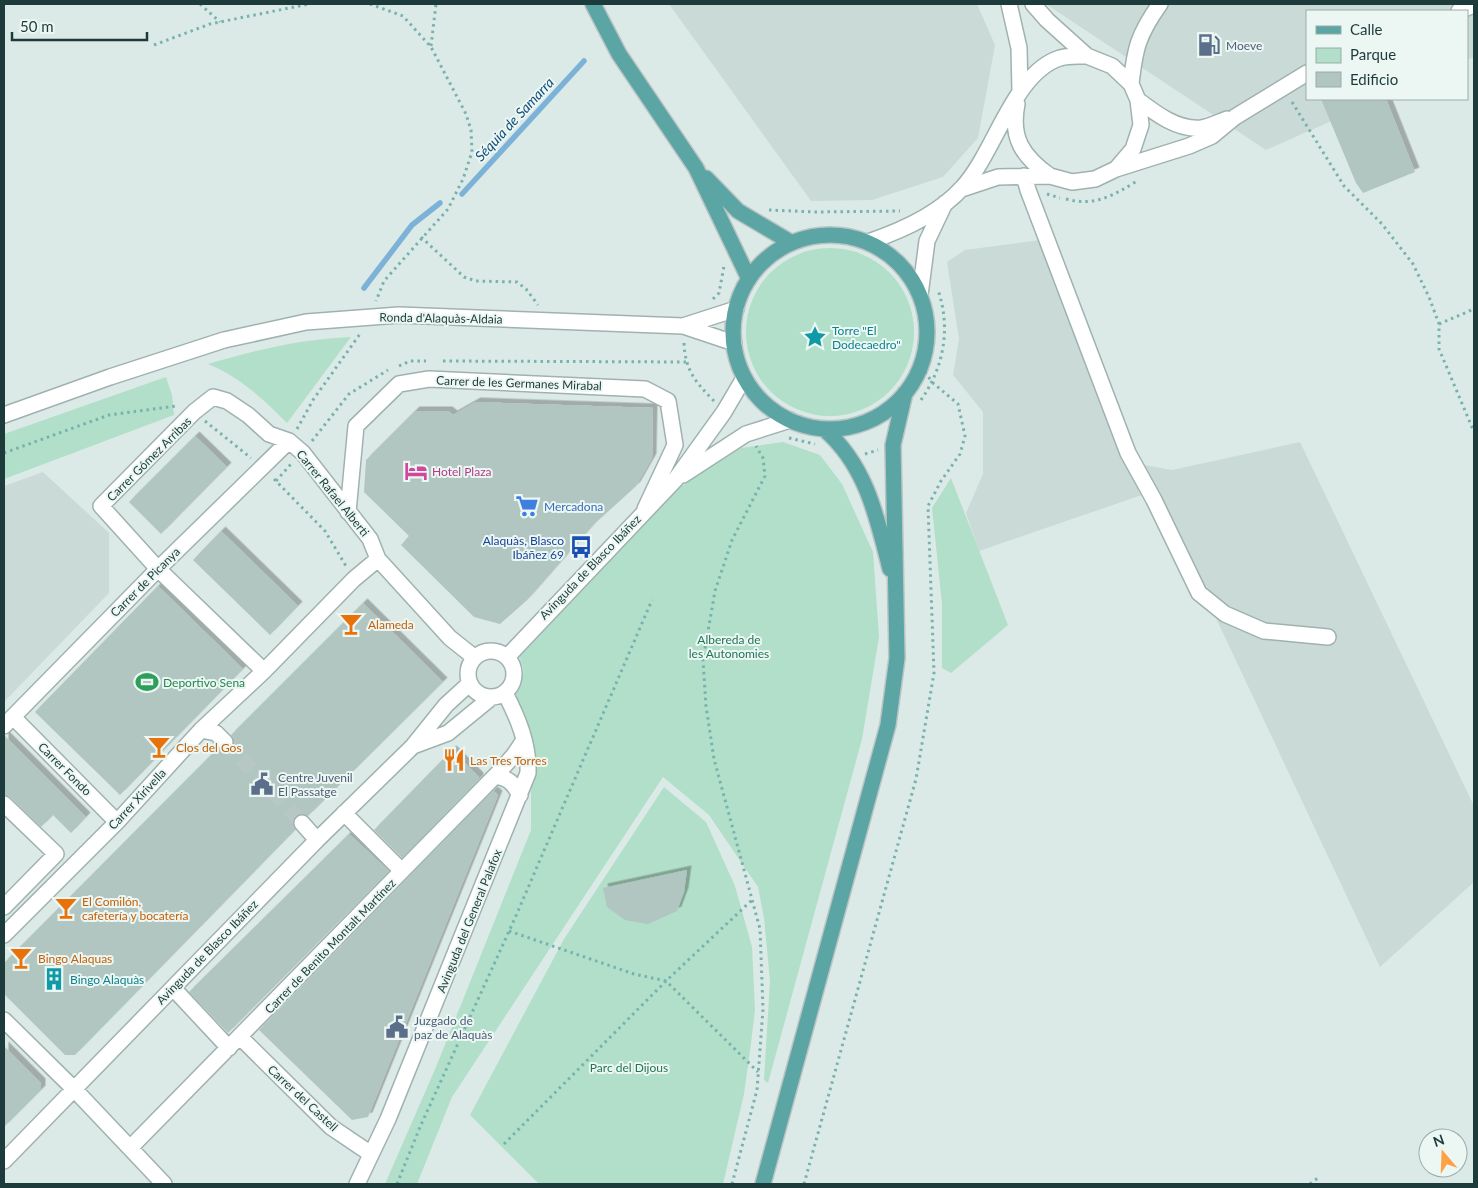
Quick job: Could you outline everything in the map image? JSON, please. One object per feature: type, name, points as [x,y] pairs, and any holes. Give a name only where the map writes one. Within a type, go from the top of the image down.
[{"type":"main road","points":[[593,4],[618,54],[696,168],[749,279]]},
{"type":"main road","points":[[696,168],[738,211],[792,243]]},
{"type":"main road","points":[[830,235],[849,236],[868,242],[884,251],[899,263],[911,278],[920,294],[926,312],[928,331],[921,367],[905,393],[882,414],[854,426],[824,429],[790,420],[764,403],[744,378],[734,344],[736,310],[749,279],[768,258],[792,243],[810,237],[830,235]]},
{"type":"main road","points":[[764,1184],[888,725],[897,658],[896,524],[892,445],[905,393]]},
{"type":"main road","points":[[824,429],[838,441],[852,459],[872,501],[895,587]]},
{"type":"street","points":[[1009,4],[1019,48],[1019,93],[1014,118],[1018,142],[1031,162],[1050,176]]},
{"type":"street","points":[[1033,4],[1047,20],[1087,56],[1112,66],[1131,84],[1138,100],[1140,125],[1133,149],[1116,169]]},
{"type":"street","points":[[1131,84],[1136,47],[1143,27],[1160,4]]},
{"type":"street","points":[[1462,10],[1474,5]]},
{"type":"street","points":[[868,242],[899,232],[945,203],[962,189],[978,169],[1019,93],[1037,70],[1060,58],[1087,56]]},
{"type":"street","points":[[962,189],[998,177],[1050,176],[1072,182],[1096,179],[1116,169],[1189,146],[1212,136],[1235,116],[1306,74]]},
{"type":"street","points":[[1138,100],[1158,115],[1182,126],[1201,128],[1235,116]]},
{"type":"street","points":[[1024,176],[1128,453],[1154,500],[1199,593],[1225,614],[1264,632],[1328,637]]},
{"type":"street","points":[[920,294],[927,241],[945,203]]},
{"type":"street","points":[[683,326],[736,310]]},
{"type":"street","name":"Ronda d'Alaquàs-Aldaia","points":[[4,415],[110,377],[224,340],[306,322],[399,315],[683,326]]},
{"type":"street","points":[[683,326],[734,344]]},
{"type":"street","name":"Avinguda de Blasco Ibáñez","points":[[507,657],[645,509],[675,480],[724,412],[744,378]]},
{"type":"street","name":"Carrer de les Germanes Mirabal","points":[[348,512],[356,426],[399,384],[429,379],[645,388],[668,401],[675,445],[645,509]]},
{"type":"street","name":"Carrer Rafael Alberti","points":[[213,397],[227,402],[248,414],[269,434],[289,441],[302,453],[370,539],[378,559],[450,638],[474,657]]},
{"type":"street","name":"Carrer Gómez Arribas","points":[[213,397],[194,412],[101,506],[158,569],[264,671]]},
{"type":"street","name":"Avinguda de Blasco Ibáñez","points":[[675,480],[746,434],[790,420]]},
{"type":"street","name":"Carrer de Picanya","points":[[8,721],[158,569],[289,441]]},
{"type":"street","name":"Carrer Xirivella","points":[[4,935],[117,822],[201,730],[264,671],[354,579],[378,559]]},
{"type":"street","points":[[492,650],[507,657],[514,673],[510,687],[498,695],[481,695],[469,684],[467,671],[474,657],[483,651],[492,650]]},
{"type":"street","name":"Avinguda de Blasco Ibáñez","points":[[4,1161],[317,840],[413,746],[446,705],[469,684]]},
{"type":"street","name":"Avinguda de Blasco Ibáñez","points":[[413,746],[448,733],[498,695]]},
{"type":"street","name":"Avinguda del General Palafox","points":[[357,1184],[388,1119],[528,773],[529,755],[516,714],[498,695]]},
{"type":"street","name":"Carrer Fondo","points":[[8,721],[117,822]]},
{"type":"street","points":[[201,730],[216,733],[224,742]]},
{"type":"street","name":"Carrer de Benito Montalt Martínez","points":[[130,1148],[495,776],[514,755],[524,740]]},
{"type":"street","points":[[495,776],[506,777],[513,783],[520,795]]},
{"type":"street","points":[[4,804],[56,854],[4,908]]},
{"type":"street","points":[[344,813],[402,872]]},
{"type":"street","points":[[302,823],[317,840]]},
{"type":"street","name":"Carrer del Castell","points":[[173,988],[331,1127],[371,1154]]},
{"type":"street","points":[[7,1029],[74,1089],[164,1184]]},
{"type":"path","points":[[200,4],[220,22]]},
{"type":"path","points":[[154,46],[220,22],[309,4]]},
{"type":"path","points":[[370,4],[403,16],[431,47],[466,114],[471,130],[472,152],[463,179],[448,209],[421,237],[384,281],[376,301]]},
{"type":"path","points":[[431,47],[436,4]]},
{"type":"path","points":[[1281,87],[1344,186],[1382,224],[1413,264],[1439,324],[1439,349],[1474,432]]},
{"type":"path","points":[[748,217],[757,210],[816,212],[921,210],[927,214]]},
{"type":"path","points":[[421,237],[464,277],[476,281],[517,282],[526,289],[537,303],[539,321]]},
{"type":"path","points":[[712,301],[719,293],[724,270],[722,258]]},
{"type":"path","points":[[919,403],[933,383],[946,338],[944,306],[936,283]]},
{"type":"path","points":[[1439,324],[1474,309]]},
{"type":"path","points":[[683,326],[684,354],[693,380],[724,412]]},
{"type":"path","points":[[289,441],[313,400],[360,334]]},
{"type":"path","points":[[804,1184],[916,779],[934,673],[928,506],[941,481],[960,454],[965,436],[958,404],[933,383],[921,367]]},
{"type":"path","points":[[4,453],[108,415],[177,406],[194,412],[262,467],[325,531],[354,579]]},
{"type":"path","points":[[782,436],[815,444],[821,449]]},
{"type":"path","points":[[732,1184],[757,1090],[762,989],[760,929],[714,759],[706,706],[702,660],[715,591],[732,540],[765,476],[763,458],[755,443],[764,441]]},
{"type":"path","points":[[852,459],[892,445]]},
{"type":"path","points":[[276,481],[302,453]]},
{"type":"path","points":[[397,1184],[420,1127],[509,931],[652,600]]},
{"type":"path","points":[[504,1144],[666,981],[752,900]]},
{"type":"path","points":[[509,931],[634,974],[666,981],[758,1073]]},
{"type":"path","points":[[1310,1184],[1318,1177]]},
{"type":"shaded area","points":[[669,4],[977,4],[995,45],[978,138],[943,177],[872,200],[811,201]]},
{"type":"shaded area","points":[[1046,4],[1474,4],[1474,57],[1468,60],[1468,10],[1306,10],[1306,100],[1379,100],[1266,150]]},
{"type":"shaded area","points":[[1040,240],[1142,495],[979,551],[966,513],[983,474],[983,412],[953,375],[959,339],[947,262],[965,250]]},
{"type":"shaded area","points":[[1300,442],[1474,806],[1474,882],[1380,967],[1144,465],[1172,470]]},
{"type":"shaded area","points":[[43,472],[109,533],[109,593],[4,702],[4,486]]},
{"type":"green space","points":[[838,248],[862,254],[890,272],[908,300],[913,316],[913,348],[908,364],[890,392],[877,402],[854,413],[822,416],[798,410],[770,392],[760,379],[749,356],[746,324],[752,300],[770,272],[783,262],[806,251]]},
{"type":"green space","points":[[351,337],[287,423],[241,382],[208,364],[279,346]]},
{"type":"green space","points":[[166,377],[172,395],[174,415],[4,479],[4,434]]},
{"type":"green space","name":"Albereda de les Autonomies","points":[[783,442],[820,455],[842,484],[873,552],[879,637],[862,739],[768,1083],[764,1080],[770,981],[764,918],[758,887],[709,815],[663,777],[452,1097],[417,1184],[385,1184],[436,1067],[531,830],[531,750],[513,697],[521,682],[523,673],[522,662],[519,657],[640,527],[681,486],[741,448]]},
{"type":"green space","points":[[951,478],[1008,625],[951,673],[942,668],[942,604],[932,508]]},
{"type":"green space","name":"Parc del Dijous","points":[[664,787],[706,822],[735,886],[752,947],[755,1010],[750,1051],[744,1094],[723,1184],[539,1184],[470,1115],[564,939]]},
{"type":"building","points":[[1321,100],[1386,100],[1415,172],[1363,193],[1356,183]]},
{"type":"building","name":"Mercadona","points":[[476,402],[653,408],[652,458],[636,486],[593,525],[527,600],[500,624],[474,617],[401,545],[409,536],[364,492],[366,460],[415,411],[448,411],[453,415]]},
{"type":"building","points":[[195,436],[227,467],[161,534],[129,502]]},
{"type":"building","points":[[221,531],[298,606],[270,635],[193,560]]},
{"type":"building","points":[[158,586],[243,669],[120,795],[35,712]]},
{"type":"building","points":[[363,603],[443,682],[308,816],[301,814],[295,816],[293,824],[295,830],[75,1055],[65,1055],[4,994],[4,963],[218,748],[227,751],[232,748],[234,740],[231,735]]},
{"type":"building","points":[[4,735],[86,817],[71,833],[53,815],[41,827],[10,797],[4,795]]},
{"type":"building","points":[[452,750],[479,779],[402,858],[374,830]]},
{"type":"building","points":[[493,791],[498,795],[368,1117],[352,1120],[259,1030]]},
{"type":"building","points":[[349,834],[389,871],[228,1033],[189,992]]},
{"type":"building","points":[[687,870],[684,892],[677,911],[648,924],[625,920],[607,907],[603,888]]},
{"type":"building","points":[[4,1046],[41,1083],[41,1090],[4,1127]]},
{"type":"waterway","name":"Séquia de Samarra","points":[[462,194],[584,61]]},
{"type":"waterway","name":"Séquia de Samarra","points":[[364,288],[412,225],[440,203]]},
{"type":"tunnel","points":[[225,742],[302,823]]},
{"type":"place","name":"Moeve","points":[[1209,45]]},
{"type":"place","name":"Torre \"El Dodecaedro\"","points":[[815,337]]},
{"type":"place","name":"Hotel Plaza","points":[[416,471]]},
{"type":"place","name":"Mercadona","points":[[527,506]]},
{"type":"place","name":"Alaquàs, Blasco Ibáñez 69","points":[[581,547]]},
{"type":"place","name":"Alameda","points":[[351,624]]},
{"type":"place","name":"Deportivo Sena","points":[[147,682]]},
{"type":"place","name":"Clos del Gos","points":[[159,747]]},
{"type":"place","name":"Las Tres Torres","points":[[454,760]]},
{"type":"place","name":"Centre Juvenil El Passatge","points":[[262,784]]},
{"type":"place","name":"El Comilón, cafetería y bocatería","points":[[66,908]]},
{"type":"place","name":"Bingo Alaquas","points":[[21,958]]},
{"type":"place","name":"Bingo Alaquàs","points":[[54,979]]},
{"type":"place","name":"Juzgado de paz de Alaquàs","points":[[397,1027]]}]
